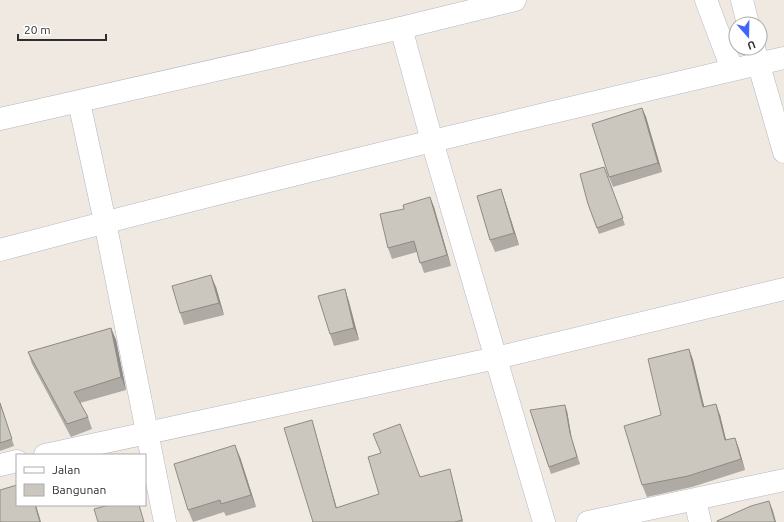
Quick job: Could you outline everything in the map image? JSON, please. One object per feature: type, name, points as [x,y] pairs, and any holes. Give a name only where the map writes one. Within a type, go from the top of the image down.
[{"type":"street","points":[[0,119],[401,28],[515,0]]},
{"type":"street","points":[[706,0],[732,70]]},
{"type":"street","points":[[401,28],[432,141],[544,522]]},
{"type":"street","points":[[756,56],[784,152]]},
{"type":"street","points":[[0,250],[105,222],[432,141],[732,70],[756,56],[784,58]]},
{"type":"street","points":[[79,102],[105,222],[165,522]]},
{"type":"street","points":[[50,454],[496,358],[784,290]]},
{"type":"street","points":[[0,465],[16,461]]},
{"type":"street","points":[[588,522],[784,480]]},
{"type":"street","points":[[695,500],[700,522]]},
{"type":"building","points":[[642,108],[658,163],[609,177],[592,124]]},
{"type":"building","points":[[604,167],[623,218],[597,228],[588,204],[580,174]]},
{"type":"building","points":[[501,189],[514,233],[490,240],[477,196]]},
{"type":"building","points":[[430,197],[447,255],[420,263],[414,241],[388,248],[380,214],[404,209],[403,205]]},
{"type":"building","points":[[211,275],[219,303],[180,313],[172,286]]},
{"type":"building","points":[[345,289],[354,328],[330,334],[318,296]]},
{"type":"building","points":[[111,328],[121,377],[74,392],[88,417],[67,424],[28,352]]},
{"type":"building","points":[[689,349],[703,407],[716,404],[725,440],[735,438],[741,459],[688,476],[642,485],[624,426],[661,415],[648,359]]},
{"type":"building","points":[[0,403],[12,439],[0,443]]},
{"type":"building","points":[[565,405],[570,433],[577,457],[549,467],[530,410]]},
{"type":"building","points":[[312,420],[336,508],[379,494],[368,457],[381,453],[373,434],[400,424],[420,477],[450,469],[462,520],[455,522],[313,522],[284,428]]},
{"type":"building","points":[[235,445],[251,495],[221,504],[220,500],[188,510],[174,464]]},
{"type":"building","points":[[16,485],[16,506],[35,506],[40,522],[0,522],[0,490]]},
{"type":"building","points":[[769,501],[775,522],[717,522],[751,506]]},
{"type":"building","points":[[105,506],[139,506],[144,522],[98,522],[94,509]]}]
